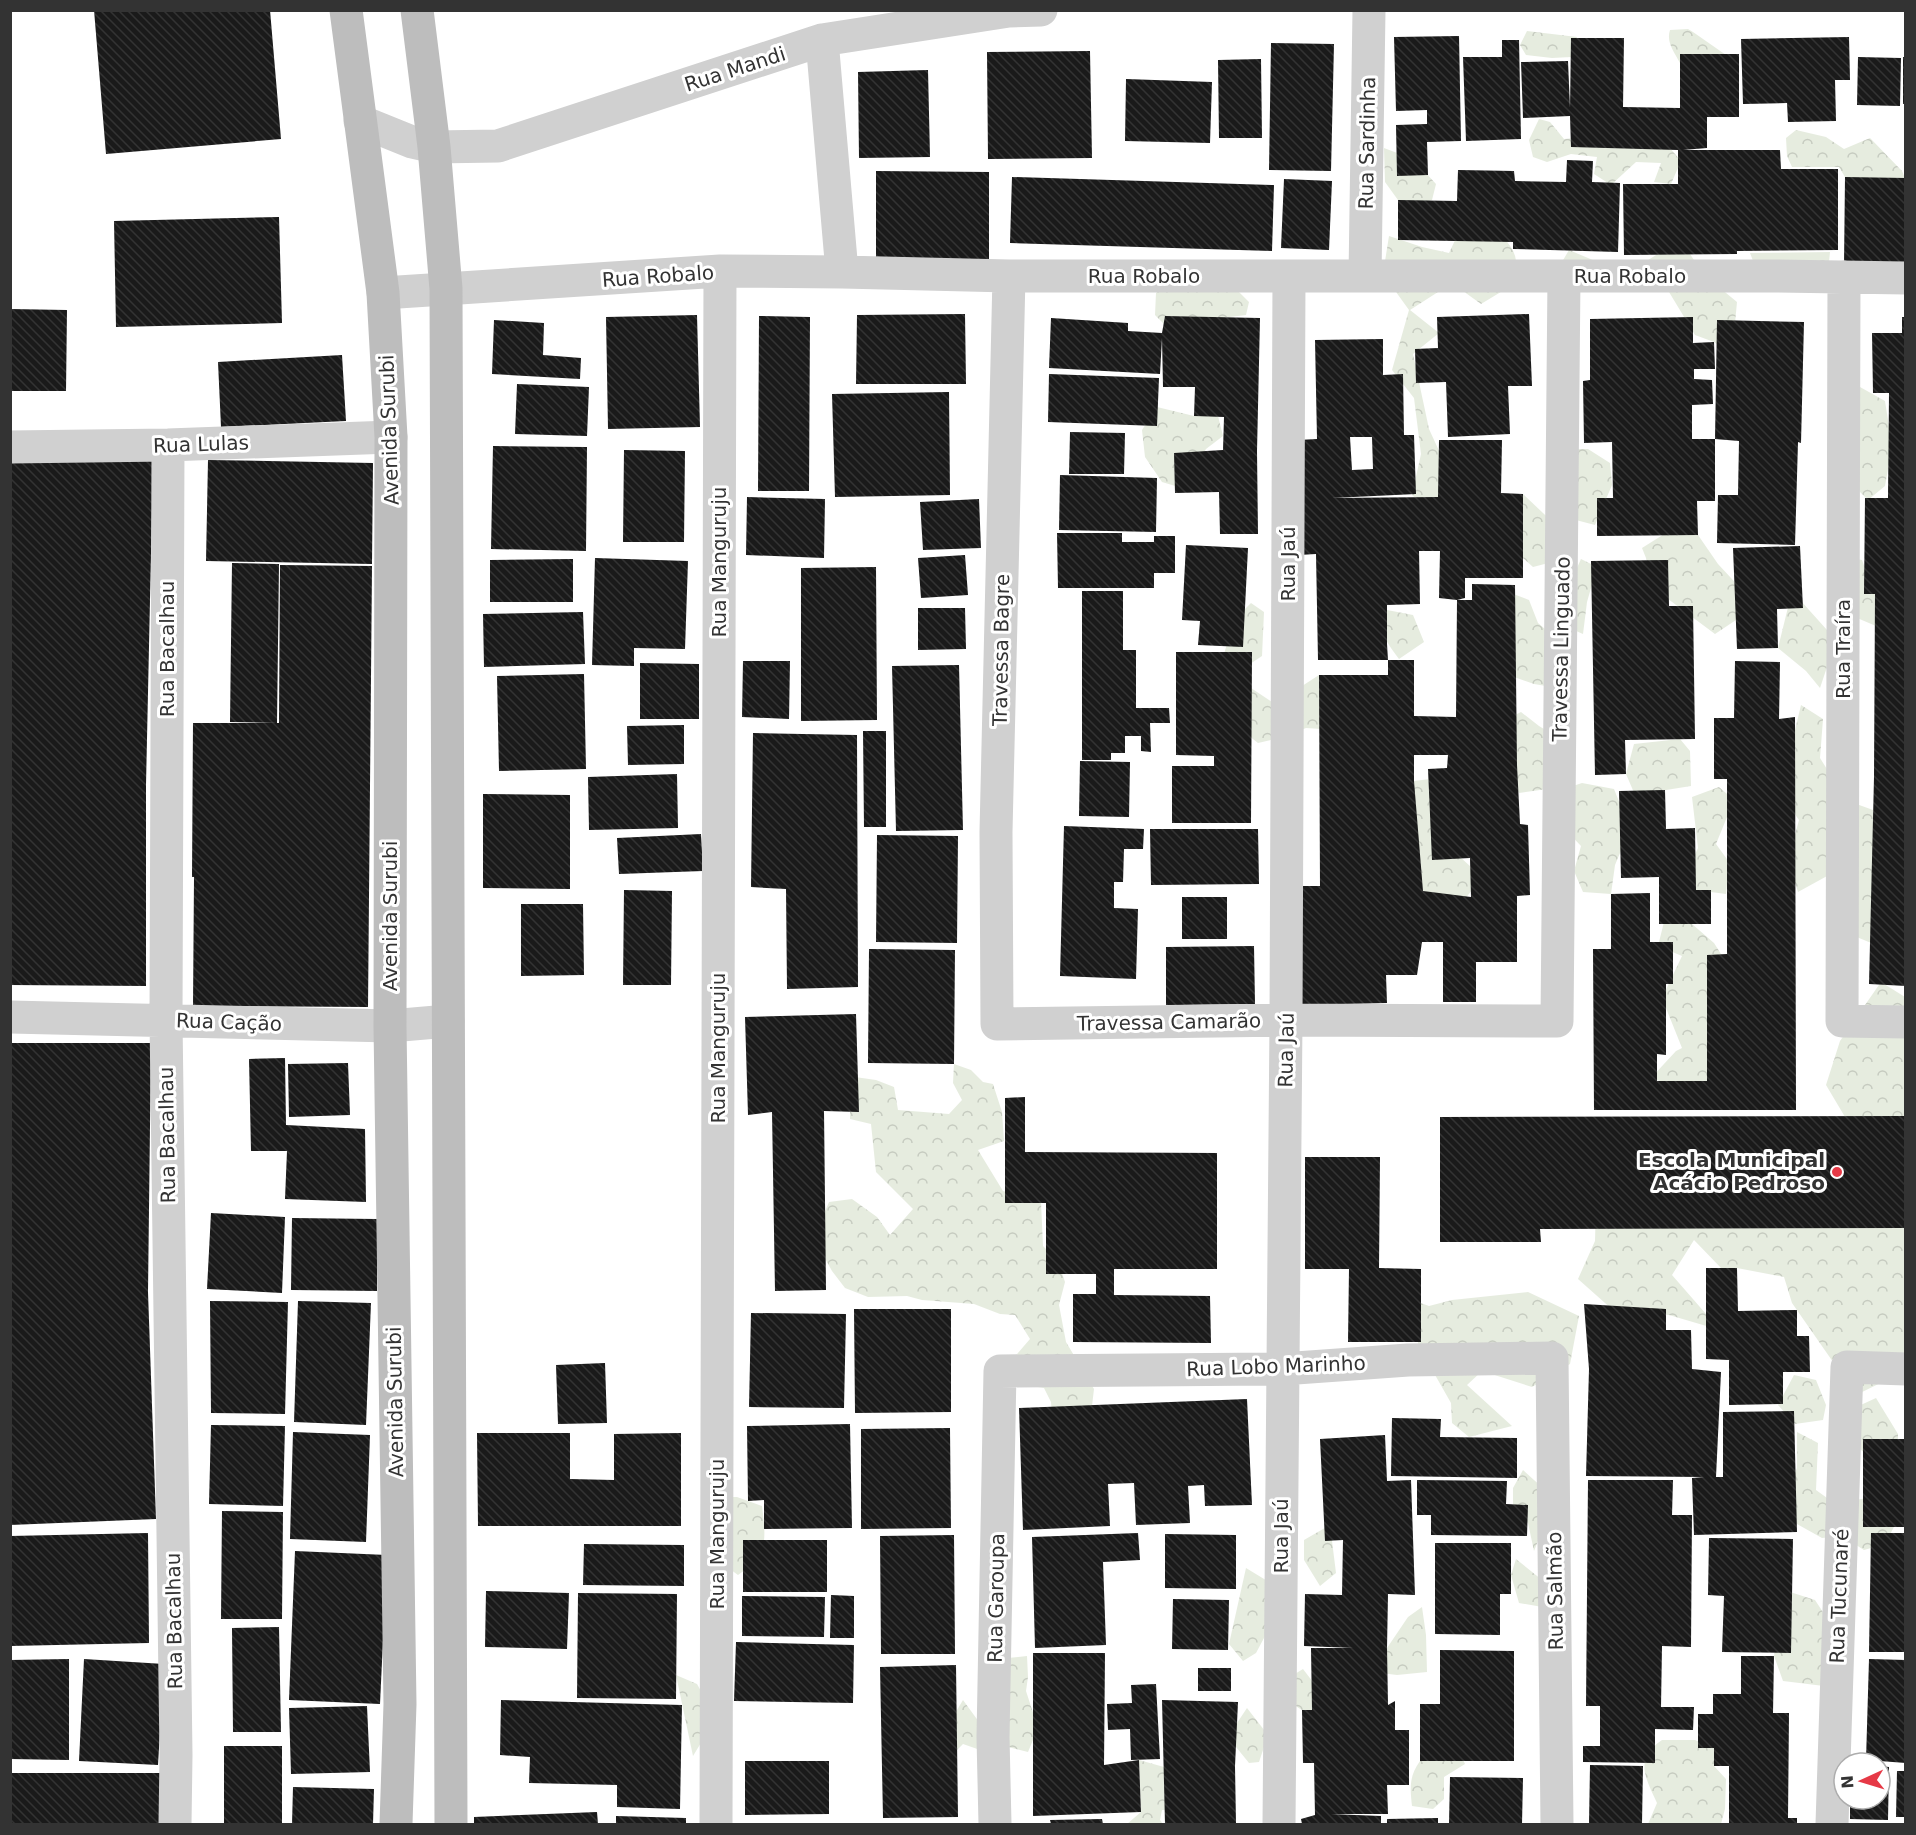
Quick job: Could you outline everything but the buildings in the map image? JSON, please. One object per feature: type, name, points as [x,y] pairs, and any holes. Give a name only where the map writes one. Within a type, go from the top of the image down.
[{"type":"street","name":"Avenida Surubi","points":[[346,10],[383,293],[392,437],[390,1026],[400,1704],[396,1824]]},
{"type":"street","points":[[417,10],[434,147],[446,289],[451,1824]]},
{"type":"street","name":"Rua Mandi","points":[[360,121],[412,142],[434,147],[498,146],[822,40],[1009,11],[1041,10]]},
{"type":"street","name":"Rua Sardinha","points":[[1365,276],[1369,10]]},
{"type":"street","points":[[822,40],[842,272]]},
{"type":"street","name":"Rua Robalo","points":[[383,293],[720,271],[1010,276],[1905,278]]},
{"type":"street","name":"Rua Manguruju","points":[[716,1824],[720,271]]},
{"type":"street","name":"Travessa Bagre","points":[[997,1024],[996,832],[1010,276]]},
{"type":"street","name":"Rua Jaú","points":[[1280,1824],[1289,276]]},
{"type":"street","name":"Travessa Linguado","points":[[1557,1021],[1564,276]]},
{"type":"street","name":"Rua Traíra","points":[[1844,277],[1842,1020],[1905,1022]]},
{"type":"street","name":"Rua Lulas","points":[[10,447],[168,446],[392,437]]},
{"type":"street","name":"Rua Bacalhau","points":[[168,446],[166,1020],[175,1824]]},
{"type":"street","name":"Rua Cação","points":[[10,1017],[390,1026],[448,1021]]},
{"type":"street","name":"Travessa Camarão","points":[[997,1024],[1286,1020],[1557,1021]]},
{"type":"street","name":"Rua Lobo Marinho","points":[[1000,1371],[1282,1370],[1408,1360],[1552,1358]]},
{"type":"street","name":"Rua Salmão","points":[[1552,1358],[1557,1824]]},
{"type":"street","name":"Rua Tucunaré","points":[[1832,1824],[1847,1367],[1905,1369]]},
{"type":"street","name":"Rua Garoupa","points":[[995,1824],[993,1737],[1000,1371]]},
{"type":"green space","points":[[1688,29],[1726,55],[1701,62],[1680,63],[1673,51],[1669,34],[1670,30]]},
{"type":"green space","points":[[1527,31],[1577,37],[1571,57],[1552,58],[1526,55],[1520,45]]},
{"type":"green space","points":[[1539,119],[1550,122],[1564,139],[1658,134],[1681,161],[1671,184],[1654,182],[1661,163],[1636,162],[1611,185],[1594,174],[1597,157],[1571,154],[1547,162],[1533,157],[1529,140]]},
{"type":"green space","points":[[1796,130],[1826,137],[1844,149],[1870,138],[1902,171],[1905,178],[1868,184],[1845,177],[1839,167],[1792,167],[1787,156],[1786,138]]},
{"type":"green space","points":[[1384,148],[1413,159],[1436,184],[1432,200],[1414,205],[1398,200],[1385,182]]},
{"type":"green space","points":[[1458,234],[1503,237],[1512,249],[1516,259],[1516,269],[1514,284],[1481,304],[1452,283],[1410,310],[1439,333],[1413,354],[1429,429],[1446,466],[1455,500],[1431,512],[1412,495],[1421,454],[1414,398],[1392,370],[1409,310],[1383,274],[1389,236],[1449,253]]},
{"type":"green space","points":[[1569,250],[1626,274],[1664,250],[1690,254],[1703,274],[1737,302],[1732,355],[1714,342],[1695,335],[1669,292],[1562,262]]},
{"type":"green space","points":[[1830,252],[1829,262],[1755,266],[1750,253]]},
{"type":"green space","points":[[1164,285],[1234,287],[1249,302],[1246,315],[1165,325],[1155,315],[1156,293]]},
{"type":"green space","points":[[1860,387],[1885,401],[1892,446],[1885,486],[1868,500],[1836,468],[1832,412]]},
{"type":"green space","points":[[1157,407],[1194,416],[1218,416],[1223,436],[1206,449],[1182,488],[1162,482],[1145,457],[1142,430]]},
{"type":"green space","points":[[1571,449],[1588,449],[1610,463],[1612,485],[1595,525],[1572,519]]},
{"type":"green space","points":[[1523,494],[1563,532],[1556,561],[1533,567],[1516,552],[1507,505]]},
{"type":"green space","points":[[1669,531],[1698,535],[1718,564],[1744,592],[1736,620],[1715,634],[1660,593],[1642,548]]},
{"type":"green space","points":[[1839,556],[1862,560],[1872,587],[1895,604],[1876,626],[1850,615]]},
{"type":"green space","points":[[1581,559],[1597,567],[1587,602],[1583,634],[1567,627],[1568,588]]},
{"type":"green space","points":[[1792,591],[1836,640],[1820,688],[1806,671],[1778,648]]},
{"type":"green space","points":[[1508,592],[1529,600],[1538,623],[1560,642],[1552,687],[1534,684],[1500,672]]},
{"type":"green space","points":[[1251,603],[1264,612],[1262,656],[1250,664],[1248,686],[1278,706],[1319,675],[1321,729],[1306,728],[1258,743],[1239,728],[1224,654],[1234,620]]},
{"type":"green space","points":[[1387,610],[1413,615],[1424,642],[1399,659],[1385,636]]},
{"type":"green space","points":[[1801,705],[1823,719],[1820,758],[1840,790],[1840,798],[1873,810],[1882,875],[1881,947],[1842,931],[1838,870],[1798,892],[1788,861],[1799,820],[1780,793]]},
{"type":"green space","points":[[1521,712],[1559,738],[1573,786],[1582,783],[1614,789],[1630,829],[1615,865],[1611,894],[1583,892],[1574,871],[1581,846],[1562,826],[1547,789],[1519,793],[1496,753],[1497,724]]},
{"type":"green space","points":[[1680,739],[1690,751],[1691,786],[1635,795],[1626,774],[1634,744]]},
{"type":"green space","points":[[1430,779],[1437,836],[1482,877],[1462,903],[1423,891],[1408,795],[1414,781]]},
{"type":"green space","points":[[1719,787],[1734,800],[1716,844],[1729,862],[1726,894],[1696,890],[1689,867],[1698,848],[1692,797]]},
{"type":"green space","points":[[1665,918],[1692,924],[1714,943],[1737,979],[1726,1067],[1698,1093],[1651,1078],[1676,1051],[1682,1048],[1662,998],[1682,956],[1658,946]]},
{"type":"green space","points":[[1881,982],[1905,997],[1905,1134],[1848,1122],[1826,1085],[1840,1041]]},
{"type":"green space","points":[[954,1064],[971,1070],[983,1082],[993,1084],[1002,1112],[1004,1141],[978,1150],[1003,1191],[1041,1202],[1043,1246],[1058,1261],[1065,1282],[1059,1305],[1066,1342],[1094,1389],[1092,1406],[1053,1428],[1051,1402],[1044,1388],[1007,1382],[1006,1367],[1030,1339],[1015,1315],[1000,1314],[974,1304],[922,1300],[907,1296],[868,1297],[845,1288],[822,1253],[820,1223],[829,1202],[852,1199],[877,1217],[890,1235],[913,1209],[876,1172],[871,1124],[850,1119],[850,1084],[855,1077],[876,1080],[894,1087],[898,1110],[949,1114],[962,1100],[953,1083]]},
{"type":"green space","points":[[1596,1204],[1905,1226],[1905,1371],[1856,1395],[1792,1303],[1784,1277],[1737,1268],[1722,1269],[1694,1240],[1672,1275],[1720,1330],[1669,1315],[1614,1311],[1578,1279],[1595,1241]]},
{"type":"green space","points":[[1528,1292],[1579,1316],[1570,1364],[1532,1387],[1482,1371],[1467,1385],[1512,1426],[1469,1437],[1452,1423],[1451,1403],[1418,1345],[1418,1302],[1429,1306],[1452,1300]]},
{"type":"green space","points":[[1794,1375],[1816,1380],[1826,1405],[1823,1420],[1795,1424],[1778,1405]]},
{"type":"green space","points":[[1876,1398],[1898,1434],[1898,1450],[1875,1461],[1851,1442],[1852,1409]]},
{"type":"green space","points":[[1797,1432],[1818,1443],[1816,1490],[1834,1503],[1875,1497],[1897,1521],[1885,1544],[1864,1550],[1842,1536],[1822,1538],[1788,1519],[1797,1468]]},
{"type":"green space","points":[[1523,1470],[1544,1489],[1550,1511],[1534,1551],[1528,1523],[1513,1510],[1513,1488]]},
{"type":"green space","points":[[726,1497],[737,1497],[762,1506],[763,1548],[755,1562],[738,1575],[704,1550]]},
{"type":"green space","points":[[1330,1525],[1336,1573],[1320,1586],[1304,1560],[1304,1540]]},
{"type":"green space","points":[[1516,1559],[1552,1588],[1548,1608],[1519,1603],[1511,1575]]},
{"type":"green space","points":[[1246,1568],[1269,1582],[1272,1623],[1256,1653],[1243,1661],[1229,1644]]},
{"type":"green space","points":[[1787,1591],[1815,1600],[1836,1632],[1824,1686],[1783,1681],[1774,1656]]},
{"type":"green space","points":[[1422,1607],[1426,1635],[1427,1672],[1397,1675],[1381,1673],[1378,1657],[1408,1617]]},
{"type":"green space","points":[[1027,1656],[1026,1691],[1038,1728],[1028,1752],[996,1744],[1008,1658]]},
{"type":"green space","points":[[1303,1669],[1316,1686],[1319,1712],[1302,1710],[1289,1702],[1285,1680]]},
{"type":"green space","points":[[676,1675],[697,1684],[716,1718],[693,1756]]},
{"type":"green space","points":[[963,1700],[979,1722],[983,1751],[963,1744],[954,1753],[951,1720]]},
{"type":"green space","points":[[1247,1708],[1268,1735],[1259,1762],[1249,1763],[1232,1742],[1237,1723]]},
{"type":"green space","points":[[1662,1740],[1695,1740],[1714,1748],[1714,1766],[1726,1779],[1725,1809],[1721,1824],[1648,1824],[1657,1803],[1646,1777],[1645,1761],[1653,1747]]},
{"type":"green space","points":[[1455,1742],[1465,1764],[1444,1777],[1444,1799],[1433,1809],[1412,1806],[1411,1782],[1420,1761]]},
{"type":"green space","points":[[1139,1760],[1164,1767],[1184,1810],[1162,1810],[1160,1820],[1163,1824],[1127,1824],[1141,1812]]},
{"type":"place","name":"Escola Municipal Acácio Pedroso","points":[[1837,1172]]}]
